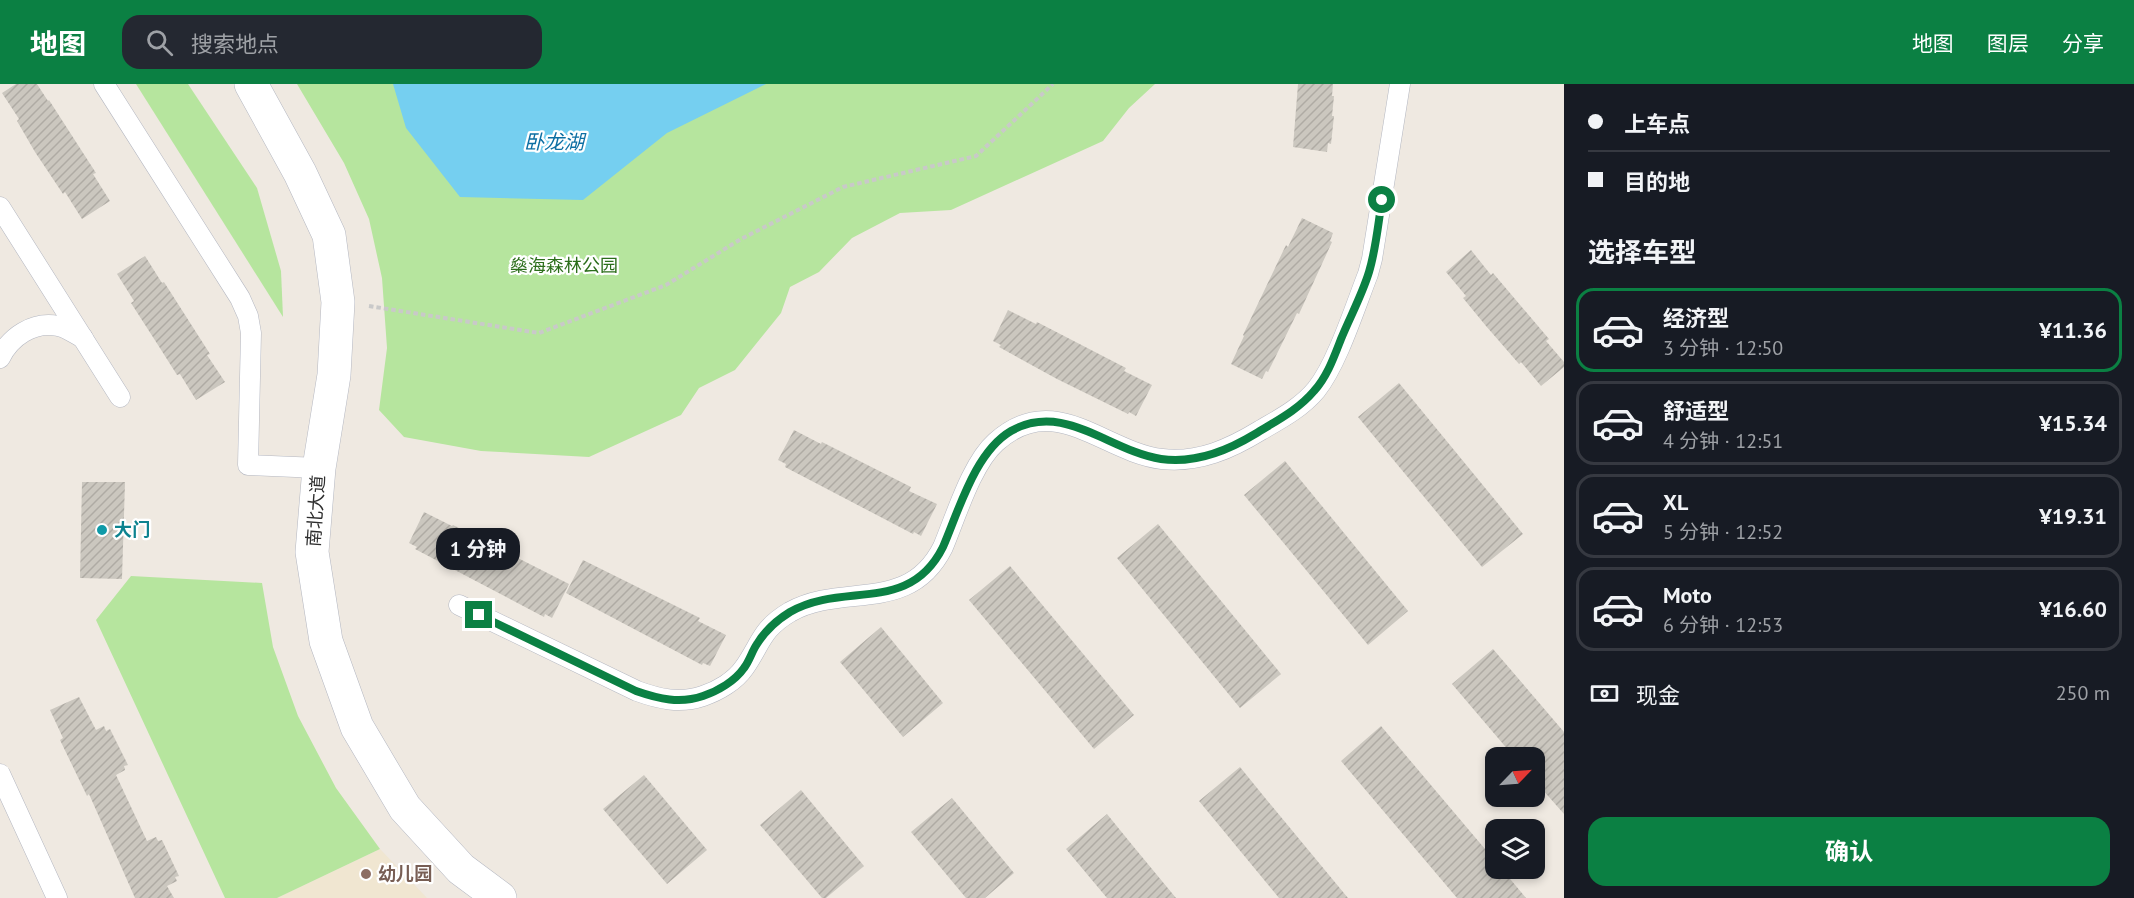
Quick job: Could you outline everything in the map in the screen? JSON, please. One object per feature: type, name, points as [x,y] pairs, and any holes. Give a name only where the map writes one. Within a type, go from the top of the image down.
[{"type":"street","name":"南北大道","points":[[251,84],[300,173],[329,235],[338,302],[334,375],[319,468],[312,552],[326,641],[357,727],[405,808],[462,869],[500,898]]},
{"type":"lane","points":[[104,84],[240,298],[248,315],[251,333],[248,465],[319,468]]},
{"type":"lane","points":[[459,605],[636,691],[660,700],[701,697],[718,690],[744,669],[766,631],[790,612],[817,602],[888,592],[904,587],[927,572],[940,554],[983,456],[996,442],[1026,424],[1060,421],[1126,449],[1160,459],[1177,460],[1213,454],[1245,440],[1293,411],[1315,391],[1331,365],[1372,259],[1400,84]]},
{"type":"lane","points":[[0,207],[120,397]]},
{"type":"lane","points":[[0,224],[0,234]]},
{"type":"lane","points":[[0,358],[13,339],[27,330],[44,325],[58,326],[83,338]]},
{"type":"lane","points":[[0,774],[57,898]]},
{"type":"path","points":[[338,302],[539,333],[666,285],[741,240],[843,187],[976,156],[1053,84]]},
{"type":"shaded area","name":"幼儿园","points":[[380,849],[427,898],[277,898]]},
{"type":"green space","points":[[136,84],[188,84],[257,188],[281,271],[283,317]]},
{"type":"green space","name":"燊海森林公园","points":[[297,84],[1155,84],[1129,108],[1103,141],[951,210],[900,213],[852,238],[819,272],[790,287],[781,313],[735,370],[699,388],[681,415],[589,457],[481,451],[404,437],[379,410],[387,348],[382,278],[369,219],[344,163]]},
{"type":"green space","points":[[131,576],[262,583],[273,647],[298,716],[336,788],[380,849],[277,898],[225,898],[96,620]]},
{"type":"water","name":"卧龙湖","points":[[393,84],[766,84],[667,133],[583,200],[460,197],[406,128]]},
{"type":"building","points":[[16,84],[37,84],[96,173],[93,174],[110,201],[82,219],[35,152],[17,121],[19,119],[2,93]]},
{"type":"building","points":[[1298,84],[1333,84],[1332,116],[1334,116],[1331,144],[1328,143],[1327,152],[1293,147]]},
{"type":"building","points":[[1302,218],[1333,233],[1330,241],[1332,242],[1299,314],[1297,313],[1268,372],[1266,371],[1262,379],[1231,364],[1286,245],[1288,247]]},
{"type":"building","points":[[1471,250],[1549,339],[1546,341],[1564,362],[1564,367],[1541,386],[1486,326],[1463,298],[1466,296],[1446,272]]},
{"type":"building","points":[[145,256],[210,354],[207,355],[225,382],[196,400],[180,374],[177,375],[131,303],[134,301],[117,274]]},
{"type":"building","points":[[1008,310],[1036,324],[1037,322],[1126,368],[1124,371],[1152,385],[1136,416],[1057,379],[999,347],[1001,345],[993,341]]},
{"type":"building","points":[[1399,383],[1523,534],[1482,567],[1358,417]]},
{"type":"building","points":[[794,430],[911,487],[909,491],[937,504],[921,536],[914,532],[913,534],[785,467],[786,464],[778,460]]},
{"type":"building","points":[[1285,461],[1408,611],[1368,645],[1244,495]]},
{"type":"building","name":"大门","points":[[82,482],[125,482],[122,579],[80,578]]},
{"type":"building","points":[[424,512],[569,584],[552,618],[545,614],[544,617],[415,549],[417,547],[409,543]]},
{"type":"building","points":[[1158,524],[1281,674],[1240,708],[1117,558]]},
{"type":"building","points":[[583,560],[700,618],[698,621],[726,635],[710,666],[703,663],[702,665],[566,593]]},
{"type":"building","points":[[1010,566],[1134,715],[1094,749],[969,600]]},
{"type":"building","points":[[881,627],[943,703],[903,737],[840,662]]},
{"type":"building","points":[[1493,649],[1564,732],[1564,814],[1545,792],[1545,747],[1506,747],[1452,684]]},
{"type":"building","points":[[79,697],[96,730],[104,726],[106,731],[110,729],[128,765],[124,766],[125,770],[116,775],[147,841],[156,837],[158,841],[162,840],[179,876],[175,877],[177,881],[167,886],[174,898],[135,898],[89,794],[87,796],[60,740],[63,738],[50,710]]},
{"type":"building","points":[[1381,726],[1485,849],[1485,879],[1510,879],[1526,898],[1457,898],[1341,761]]},
{"type":"building","points":[[1240,767],[1348,898],[1279,898],[1199,801]]},
{"type":"building","points":[[644,775],[707,850],[667,884],[603,809]]},
{"type":"building","points":[[801,790],[864,866],[826,898],[822,898],[760,825]]},
{"type":"building","points":[[952,798],[1014,873],[985,898],[966,898],[911,832]]},
{"type":"building","points":[[1107,814],[1176,898],[1107,898],[1066,849]]},
{"type":"place","name":"大门","points":[[102,530]]},
{"type":"place","name":"幼儿园","points":[[366,874]]},
{"type":"route","points":[[479,615],[636,691],[660,700],[701,697],[718,690],[744,669],[766,631],[790,612],[802,606],[831,599],[888,592],[904,587],[927,572],[943,547],[983,456],[996,442],[1026,424],[1060,421],[1126,449],[1160,459],[1177,460],[1196,458],[1228,449],[1293,411],[1315,391],[1331,365],[1368,274],[1382,200]]}]
